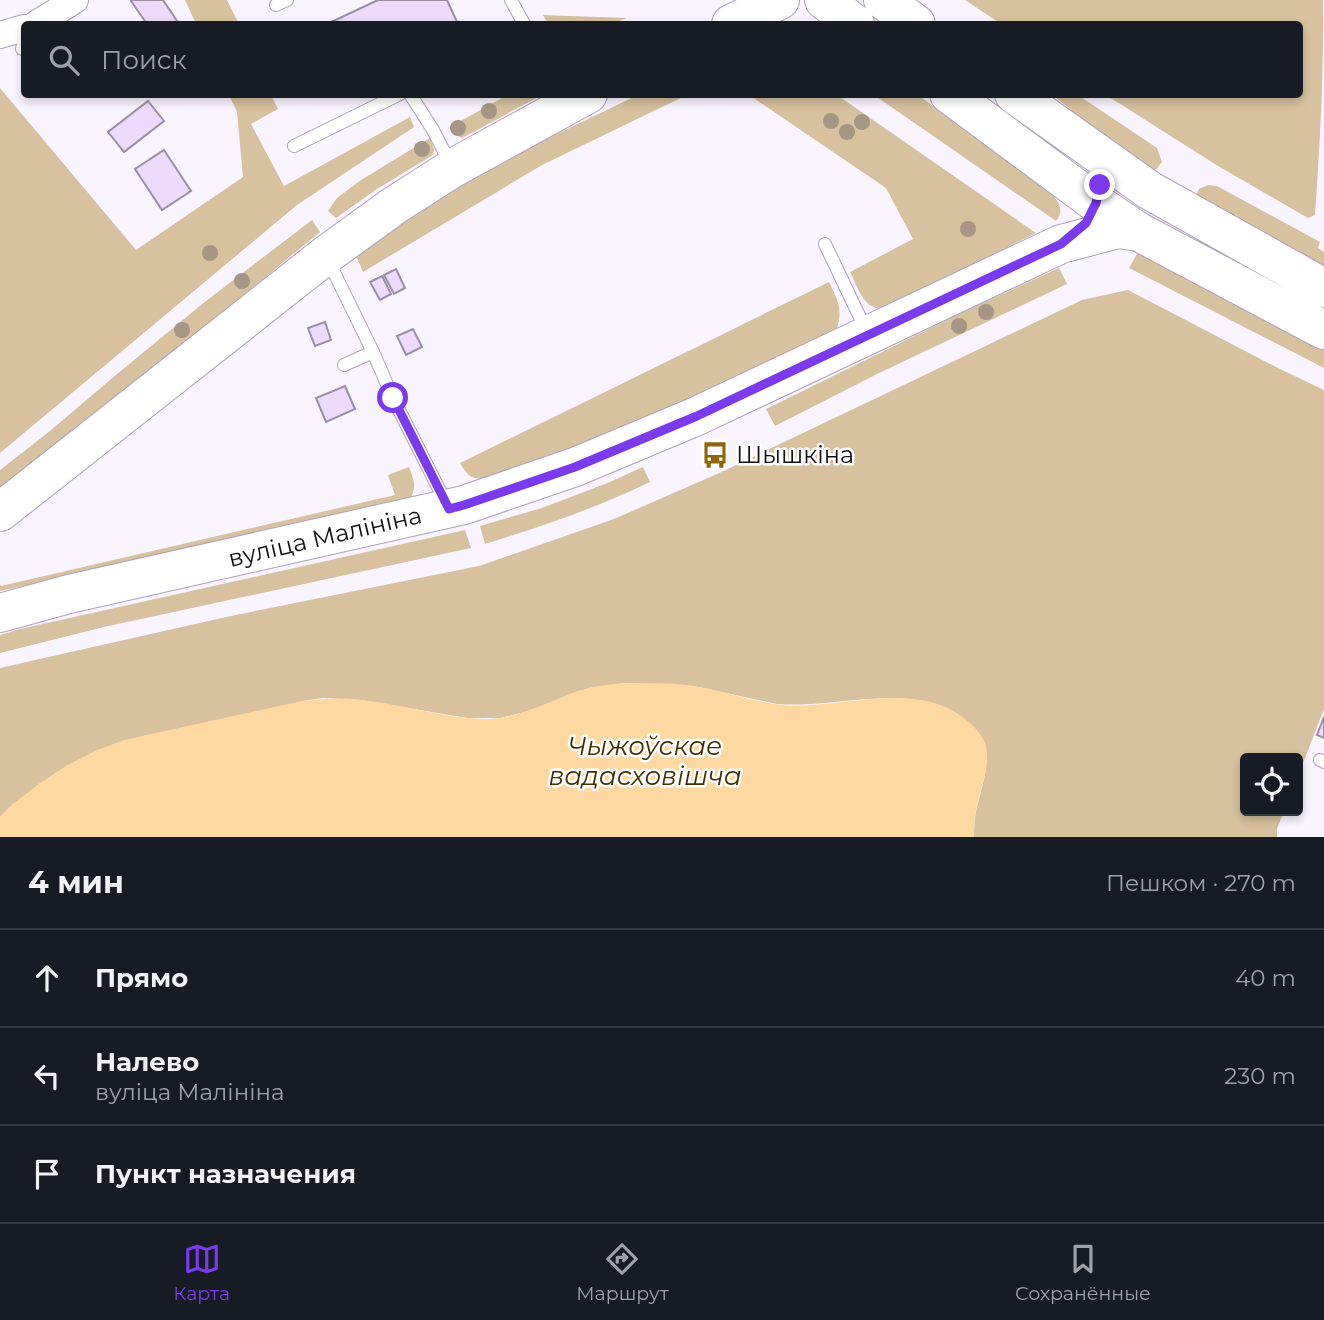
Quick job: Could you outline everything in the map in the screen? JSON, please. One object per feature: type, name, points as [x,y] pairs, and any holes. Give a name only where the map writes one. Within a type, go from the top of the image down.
[{"type":"main road","points":[[824,0],[851,21]]},
{"type":"main road","points":[[883,0],[912,21]]},
{"type":"main road","points":[[919,0],[932,21]]},
{"type":"main road","points":[[0,512],[326,255],[395,205],[453,169],[581,98]]},
{"type":"main road","points":[[954,98],[1139,232],[1324,330]]},
{"type":"main road","points":[[1020,98],[1149,190],[1324,288]]},
{"type":"main road","points":[[1076,138],[1097,169],[1100,185],[1096,203]]},
{"type":"main road","name":"вуліца Малініна","points":[[1061,244],[1086,223],[1096,203]]},
{"type":"main road","name":"вуліца Малініна","points":[[0,613],[69,594],[464,505],[563,471],[697,416],[1061,244],[1118,229],[1139,232]]},
{"type":"street","points":[[41,21],[75,0]]},
{"type":"lane","points":[[511,0],[522,21]]},
{"type":"lane","points":[[294,146],[392,98]]},
{"type":"lane","points":[[413,98],[453,169]]},
{"type":"lane","points":[[825,244],[868,334]]},
{"type":"lane","points":[[326,255],[449,509]]},
{"type":"lane","points":[[345,365],[373,352]]},
{"type":"shaded area","points":[[185,0],[227,0],[238,21],[195,21]]},
{"type":"shaded area","points":[[965,0],[1323,0],[1315,215],[1308,218],[1218,166],[1111,98],[1303,98],[1303,21],[996,21]]},
{"type":"shaded area","points":[[543,15],[627,18],[620,21],[546,21]]},
{"type":"shaded area","points":[[0,88],[136,250],[243,177],[237,112],[230,98],[272,98],[278,109],[251,124],[284,186],[410,117],[414,127],[297,205],[0,453]]},
{"type":"shaded area","points":[[502,98],[536,98],[462,138],[455,135],[450,127]]},
{"type":"shaded area","points":[[632,98],[681,98],[542,165],[363,272],[355,253],[451,191],[517,153]]},
{"type":"shaded area","points":[[753,98],[841,98],[1036,233],[885,308],[878,308],[863,297],[850,272],[913,239],[886,188]]},
{"type":"shaded area","points":[[878,98],[922,98],[1052,194],[1060,207],[1056,221]]},
{"type":"shaded area","points":[[1057,98],[1082,98],[1157,148],[1162,162],[1155,171],[1097,132]]},
{"type":"shaded area","points":[[430,138],[433,155],[336,218],[328,211],[337,198],[361,180]]},
{"type":"shaded area","points":[[1208,185],[1217,186],[1320,242],[1318,248],[1324,252],[1324,268],[1195,197],[1199,189]]},
{"type":"shaded area","points":[[312,220],[320,232],[0,494],[0,470],[206,301]]},
{"type":"shaded area","points":[[1138,252],[1324,349],[1324,368],[1129,268]]},
{"type":"shaded area","points":[[1059,268],[1067,284],[877,374],[775,426],[766,409],[957,315]]},
{"type":"shaded area","points":[[829,282],[839,306],[836,332],[626,433],[487,479],[470,476],[460,463]]},
{"type":"shaded area","points":[[1128,290],[1324,390],[1324,709],[1303,763],[1303,753],[1240,753],[1240,816],[1282,816],[1277,837],[974,837],[976,813],[986,770],[985,748],[976,731],[950,711],[927,702],[903,699],[777,704],[694,686],[624,683],[579,691],[535,709],[501,718],[467,718],[361,700],[323,698],[302,701],[14,803],[0,817],[0,668],[226,617],[479,566],[614,519],[717,474],[1082,300]]},
{"type":"shaded area","points":[[409,467],[414,485],[408,503],[0,591],[0,584],[1,586],[395,495],[388,475]]},
{"type":"shaded area","points":[[643,467],[650,482],[590,508],[485,544],[480,526],[542,508]]},
{"type":"shaded area","points":[[465,530],[471,548],[104,627],[0,653],[0,635],[20,629]]},
{"type":"water","name":"Чыжоўскае вадасховішча","points":[[624,683],[684,685],[782,705],[899,698],[944,706],[964,718],[979,732],[987,750],[987,764],[976,809],[974,837],[0,837],[0,817],[14,803],[66,766],[124,740],[302,701],[339,698],[453,716],[497,718],[522,713],[581,690]]},
{"type":"building","points":[[163,0],[177,21],[145,21],[131,1]]},
{"type":"building","points":[[378,0],[447,0],[457,21],[333,21]]},
{"type":"building","points":[[148,101],[164,121],[124,152],[108,132]]},
{"type":"building","points":[[164,150],[191,191],[162,210],[135,169]]},
{"type":"building","points":[[396,269],[405,288],[394,294],[384,275]]},
{"type":"building","points":[[382,276],[391,294],[380,300],[370,282]]},
{"type":"building","points":[[325,322],[331,340],[315,346],[308,328]]},
{"type":"building","points":[[413,329],[422,347],[406,355],[397,336]]},
{"type":"building","points":[[345,386],[355,409],[326,422],[316,398]]},
{"type":"building","points":[[1324,717],[1324,738],[1317,735]]},
{"type":"place","name":"Шышкіна","points":[[715,455]]},
{"type":"route","points":[[393,398],[449,509],[464,505],[575,467],[697,416],[1061,244],[1086,223],[1096,203],[1100,185]]}]
